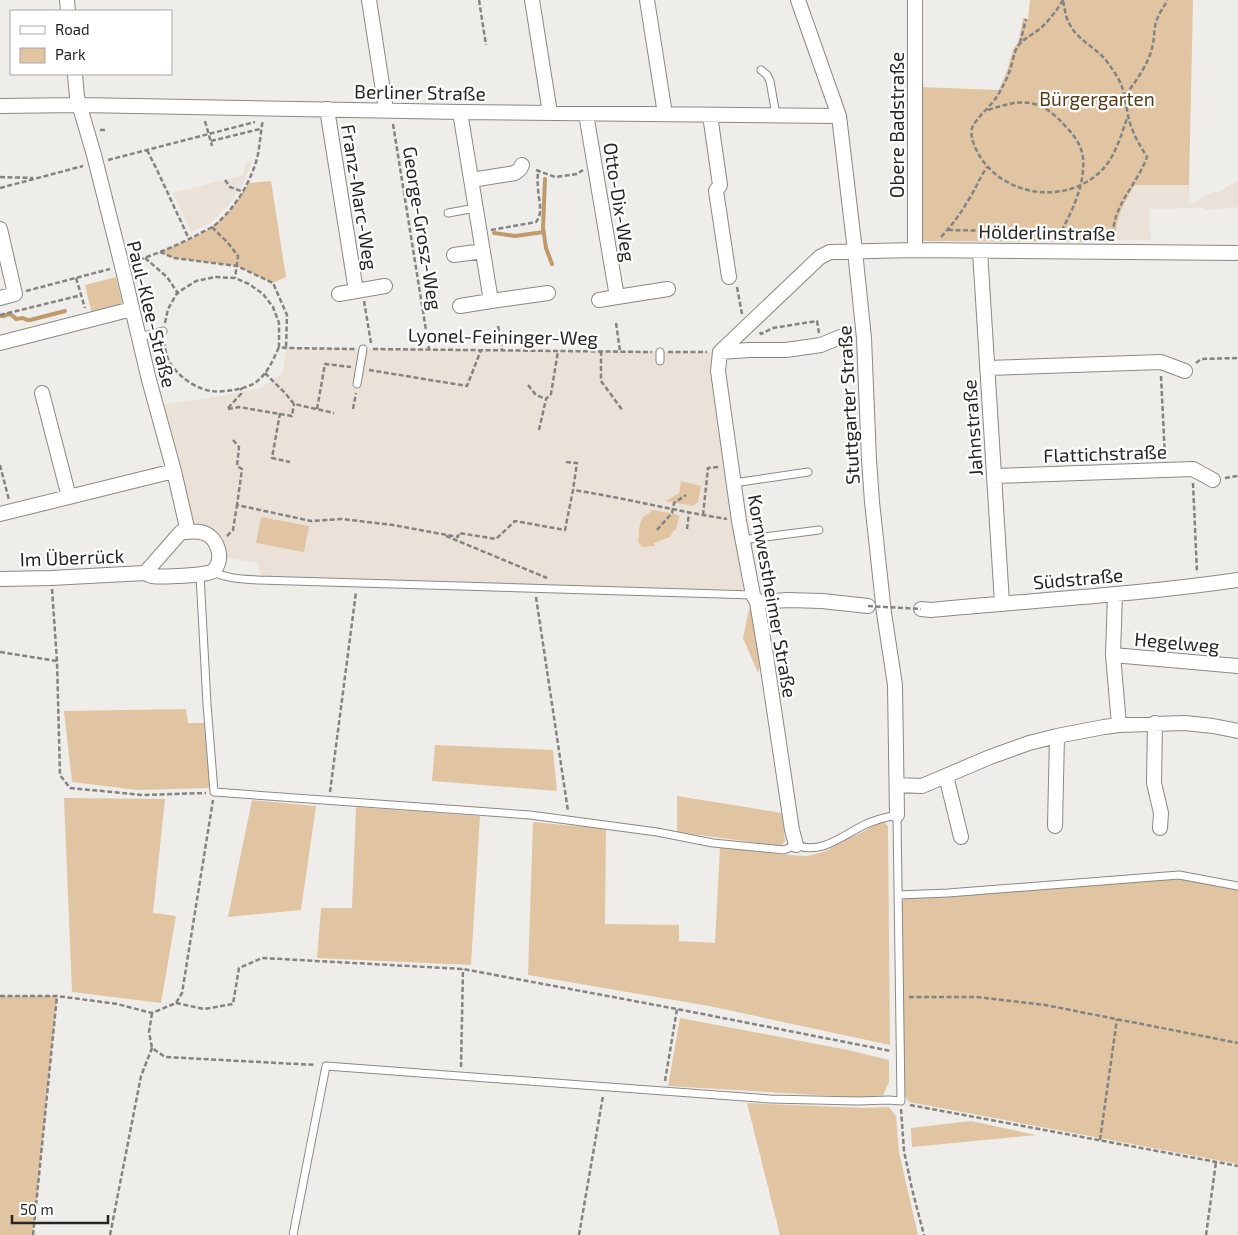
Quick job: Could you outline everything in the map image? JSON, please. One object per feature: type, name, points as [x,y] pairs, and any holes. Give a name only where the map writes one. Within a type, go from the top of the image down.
[{"type":"street","points":[[370,0],[388,110]]},
{"type":"street","points":[[532,0],[550,113]]},
{"type":"street","points":[[647,0],[666,114]]},
{"type":"street","name":"Stuttgarter Straße","points":[[798,0],[840,116],[864,338],[868,460],[884,613],[895,685],[898,814]]},
{"type":"street","name":"Obere Badstraße","points":[[915,0],[915,250]]},
{"type":"street","name":"Paul-Klee-Straße","points":[[75,75],[77,97],[96,163],[188,532]]},
{"type":"street","name":"Berliner Straße","points":[[0,106],[80,106],[264,114],[327,109],[840,116]]},
{"type":"street","name":"Franz-Marc-Weg","points":[[327,109],[359,290]]},
{"type":"street","points":[[460,112],[491,301]]},
{"type":"street","name":"Otto-Dix-Weg","points":[[586,114],[617,297]]},
{"type":"street","points":[[710,115],[720,185],[716,191],[729,277]]},
{"type":"street","points":[[472,180],[515,173],[522,164]]},
{"type":"street","points":[[0,229],[15,294],[0,298]]},
{"type":"street","points":[[454,255],[483,251]]},
{"type":"street","points":[[720,352],[752,324],[820,257],[830,252],[855,251]]},
{"type":"street","name":"Hölderlinstraße","points":[[855,251],[1238,253]]},
{"type":"street","name":"Jahnstraße","points":[[980,251],[1002,603]]},
{"type":"street","name":"Franz-Marc-Weg","points":[[339,294],[385,286]]},
{"type":"street","points":[[599,300],[668,289]]},
{"type":"street","points":[[460,306],[548,293]]},
{"type":"street","points":[[0,343],[132,309]]},
{"type":"street","points":[[720,352],[786,350],[821,345],[840,337]]},
{"type":"street","name":"Kornwestheimer Straße","points":[[720,352],[718,371],[739,521],[766,656],[792,830],[796,845]]},
{"type":"street","points":[[987,368],[1160,362],[1185,371]]},
{"type":"street","points":[[42,393],[68,497]]},
{"type":"street","name":"Flattichstraße","points":[[994,476],[1193,469],[1213,480]]},
{"type":"street","points":[[6,513],[174,471]]},
{"type":"street","name":"Im Überrück","points":[[145,573],[181,532],[188,532]]},
{"type":"street","points":[[188,532],[202,532],[209,536],[219,548],[218,564],[206,574]]},
{"type":"street","name":"Im Überrück","points":[[0,579],[145,573],[153,576],[206,574]]},
{"type":"street","name":"Südstraße","points":[[921,609],[931,610],[1115,594],[1238,580]]},
{"type":"street","name":"Hegelweg","points":[[1115,594],[1113,655],[1119,725]]},
{"type":"street","points":[[755,598],[822,601],[868,606]]},
{"type":"street","name":"Hegelweg","points":[[1113,655],[1238,666]]},
{"type":"street","points":[[1155,723],[1154,783],[1161,813],[1160,828]]},
{"type":"street","points":[[897,785],[922,786],[990,757],[1029,743],[1119,725],[1185,723],[1238,731]]},
{"type":"street","points":[[1055,826],[1057,736]]},
{"type":"street","points":[[946,776],[961,837]]},
{"type":"lane","points":[[761,70],[770,81],[776,115]]},
{"type":"lane","points":[[448,213],[476,208]]},
{"type":"lane","points":[[139,337],[163,331]]},
{"type":"lane","points":[[357,384],[363,349]]},
{"type":"lane","points":[[660,352],[660,361]]},
{"type":"lane","points":[[734,483],[808,472]]},
{"type":"lane","points":[[742,540],[819,530]]},
{"type":"lane","points":[[293,1235],[326,1066],[770,1099],[901,1101],[898,814],[865,825],[821,847],[804,848],[796,845],[784,850],[714,842],[657,832],[530,815],[214,792],[206,704],[206,574],[234,578],[535,588],[755,598]]},
{"type":"lane","points":[[898,895],[948,893],[1179,875],[1238,886]]},
{"type":"path","points":[[479,0],[486,45]]},
{"type":"path","points":[[1063,0],[1065,14],[1072,29],[1102,56],[1119,80],[1125,95],[1128,115],[1135,137],[1147,157],[1142,171],[1126,194],[1114,220],[1114,252]]},
{"type":"path","points":[[1019,44],[1044,25],[1063,0]]},
{"type":"path","points":[[1125,95],[1134,85],[1147,62],[1153,46],[1154,28],[1167,0]]},
{"type":"path","points":[[1026,19],[1019,44],[998,96],[972,128],[974,145],[988,167],[1009,183],[1024,190],[1051,193],[1080,185],[1093,178],[1106,165],[1128,115]]},
{"type":"path","points":[[986,110],[1009,104],[1036,103],[1059,118],[1081,148],[1083,158],[1077,199],[1061,232]]},
{"type":"path","name":"George-Grosz-Weg","points":[[388,110],[429,349]]},
{"type":"path","points":[[0,188],[146,150],[264,114],[256,160],[244,192],[227,213],[212,227],[160,252],[122,266],[15,294]]},
{"type":"path","points":[[211,141],[261,129]]},
{"type":"path","points":[[209,135],[212,146]]},
{"type":"path","points":[[146,150],[189,239]]},
{"type":"path","points":[[522,164],[555,178],[576,174],[586,168],[594,157]]},
{"type":"path","points":[[930,250],[955,221],[970,198],[981,175],[988,167]]},
{"type":"path","points":[[480,232],[536,222],[540,210],[538,170]]},
{"type":"path","points":[[153,174],[158,172]]},
{"type":"path","points":[[0,178],[38,178]]},
{"type":"path","points":[[225,180],[230,187],[244,192]]},
{"type":"path","points":[[174,219],[179,216]]},
{"type":"path","points":[[212,227],[238,256],[235,278]]},
{"type":"path","points":[[948,230],[1113,233]]},
{"type":"path","points":[[160,252],[174,258],[237,266],[274,284],[287,315],[286,348]]},
{"type":"path","points":[[145,258],[167,277],[178,294]]},
{"type":"path","points":[[215,277],[235,278],[249,284],[263,294],[273,307],[279,323],[279,347],[271,365],[255,383],[225,391],[211,391],[186,380],[170,363],[166,354],[163,331],[168,309],[178,294],[196,281],[215,277]]},
{"type":"path","points":[[729,277],[737,283],[742,314],[762,334],[773,328],[817,321],[821,345]]},
{"type":"path","points":[[76,278],[86,312]]},
{"type":"path","name":"Franz-Marc-Weg","points":[[359,290],[371,349]]},
{"type":"path","points":[[0,315],[82,295]]},
{"type":"path","points":[[616,324],[620,351]]},
{"type":"path","points":[[498,326],[502,350]]},
{"type":"path","points":[[279,347],[363,349]]},
{"type":"path","name":"Lyonel-Feininger-Weg","points":[[371,349],[720,352]]},
{"type":"path","points":[[384,372],[467,386],[481,350]]},
{"type":"path","points":[[539,430],[546,399],[551,394],[558,351]]},
{"type":"path","points":[[601,351],[601,381],[623,411]]},
{"type":"path","points":[[1185,371],[1201,360],[1238,358]]},
{"type":"path","points":[[1160,362],[1166,470]]},
{"type":"path","points":[[265,373],[286,393],[294,404],[334,413]]},
{"type":"path","points":[[317,409],[323,376]]},
{"type":"path","points":[[353,409],[357,384]]},
{"type":"path","points":[[528,385],[536,395],[546,399]]},
{"type":"path","points":[[241,388],[241,394],[228,408],[239,406],[292,416],[294,404]]},
{"type":"path","points":[[280,414],[272,458],[290,462]]},
{"type":"path","points":[[215,542],[221,541],[233,530],[242,469],[237,466],[239,447],[234,440]]},
{"type":"path","points":[[237,505],[311,521],[342,519],[393,525],[458,537],[459,532],[496,539],[516,521],[565,530],[577,464],[566,462]]},
{"type":"path","points":[[0,465],[6,513]]},
{"type":"path","points":[[703,515],[708,468],[732,466]]},
{"type":"path","points":[[1193,469],[1197,586]]},
{"type":"path","points":[[573,490],[739,521]]},
{"type":"path","points":[[657,530],[672,513],[674,503],[686,495]]},
{"type":"path","points":[[687,529],[690,513]]},
{"type":"path","points":[[440,534],[560,584],[568,590]]},
{"type":"path","points":[[51,578],[57,661],[60,775],[70,788],[143,795],[214,792],[182,993],[176,1004]]},
{"type":"path","points":[[329,800],[357,583]]},
{"type":"path","points":[[535,588],[569,820]]},
{"type":"path","points":[[868,606],[921,609]]},
{"type":"path","points":[[0,652],[57,661]]},
{"type":"path","points":[[0,996],[56,996],[117,1004],[152,1013],[176,1004],[204,1009],[233,1004],[239,968],[262,958],[463,969],[677,1008],[900,1053]]},
{"type":"path","points":[[460,1076],[463,969]]},
{"type":"path","points":[[33,1235],[56,996]]},
{"type":"path","points":[[899,997],[977,997],[1045,1005],[1238,1043]]},
{"type":"path","points":[[664,1090],[677,1008]]},
{"type":"path","points":[[110,1235],[141,1076],[152,1048],[149,1032],[152,1013]]},
{"type":"path","points":[[1100,1140],[1117,1019]]},
{"type":"path","points":[[152,1048],[165,1057],[326,1066]]},
{"type":"path","points":[[579,1235],[604,1086]]},
{"type":"path","points":[[924,1235],[904,1150],[901,1101],[908,1104],[1238,1166]]},
{"type":"path","points":[[1206,1235],[1216,1162]]},
{"type":"shaded area","points":[[247,161],[252,162],[244,182],[232,201],[210,223],[191,232],[173,193],[243,175]]},
{"type":"shaded area","points":[[1234,182],[1238,182],[1238,207],[1205,210],[1205,208],[1149,209],[1151,240],[1116,240],[1118,219],[1126,199],[1135,185],[1189,185],[1189,203],[1192,204],[1212,192],[1220,192]]},
{"type":"shaded area","points":[[286,348],[720,352],[718,371],[743,590],[260,576],[258,563],[219,556],[190,524],[159,405],[261,388],[283,372]]},
{"type":"green space","name":"Bürgergarten","points":[[1030,0],[1193,0],[1189,185],[1135,185],[1121,212],[1117,226],[1116,242],[920,241],[918,87],[999,90],[1013,50],[1019,40],[1023,18],[1028,19]]},
{"type":"green space","points":[[271,181],[286,277],[273,283],[237,266],[174,258],[160,252],[194,237],[213,226],[233,206],[248,183]]},
{"type":"green space","points":[[116,277],[123,306],[92,314],[85,285]]},
{"type":"green space","points":[[681,481],[701,486],[698,502],[693,506],[666,501],[679,493]]},
{"type":"green space","points":[[653,510],[679,516],[676,530],[674,530],[670,537],[654,543],[655,546],[642,547],[638,542],[640,524],[643,517]]},
{"type":"green space","points":[[261,517],[309,526],[304,552],[256,543]]},
{"type":"green space","points":[[750,605],[760,666],[758,673],[743,638]]},
{"type":"green space","points":[[186,709],[188,723],[204,723],[210,788],[137,790],[72,782],[64,711]]},
{"type":"green space","points":[[435,745],[553,750],[557,791],[432,781]]},
{"type":"green space","points":[[677,796],[782,813],[785,841],[781,846],[677,832]]},
{"type":"green space","points":[[64,798],[165,799],[153,913],[176,916],[161,1003],[72,992]]},
{"type":"green space","points":[[252,800],[316,806],[301,910],[228,917]]},
{"type":"green space","points":[[356,807],[480,816],[471,965],[317,958],[321,908],[352,908]]},
{"type":"green space","points":[[883,821],[888,826],[890,1045],[709,1006],[528,975],[533,822],[606,829],[605,924],[679,925],[679,941],[715,943],[720,847],[808,856],[826,851]]},
{"type":"green space","points":[[1178,878],[1238,889],[1238,1164],[909,1102],[904,1095],[901,903],[904,899],[908,897]]},
{"type":"green space","points":[[0,996],[57,996],[33,1235],[0,1235]]},
{"type":"green space","points":[[680,1018],[848,1050],[889,1060],[889,1082],[883,1095],[868,1098],[668,1086]]},
{"type":"green space","points":[[747,1103],[863,1108],[889,1107],[896,1116],[899,1152],[918,1235],[780,1235]]},
{"type":"green space","points":[[971,1121],[1036,1135],[912,1147],[911,1128]]},
{"type":"waterway","points":[[545,179],[543,228],[546,248],[552,264]]},
{"type":"waterway","points":[[494,233],[515,236],[544,232]]},
{"type":"waterway","points":[[0,316],[9,314],[16,319],[30,320],[65,311]]}]
